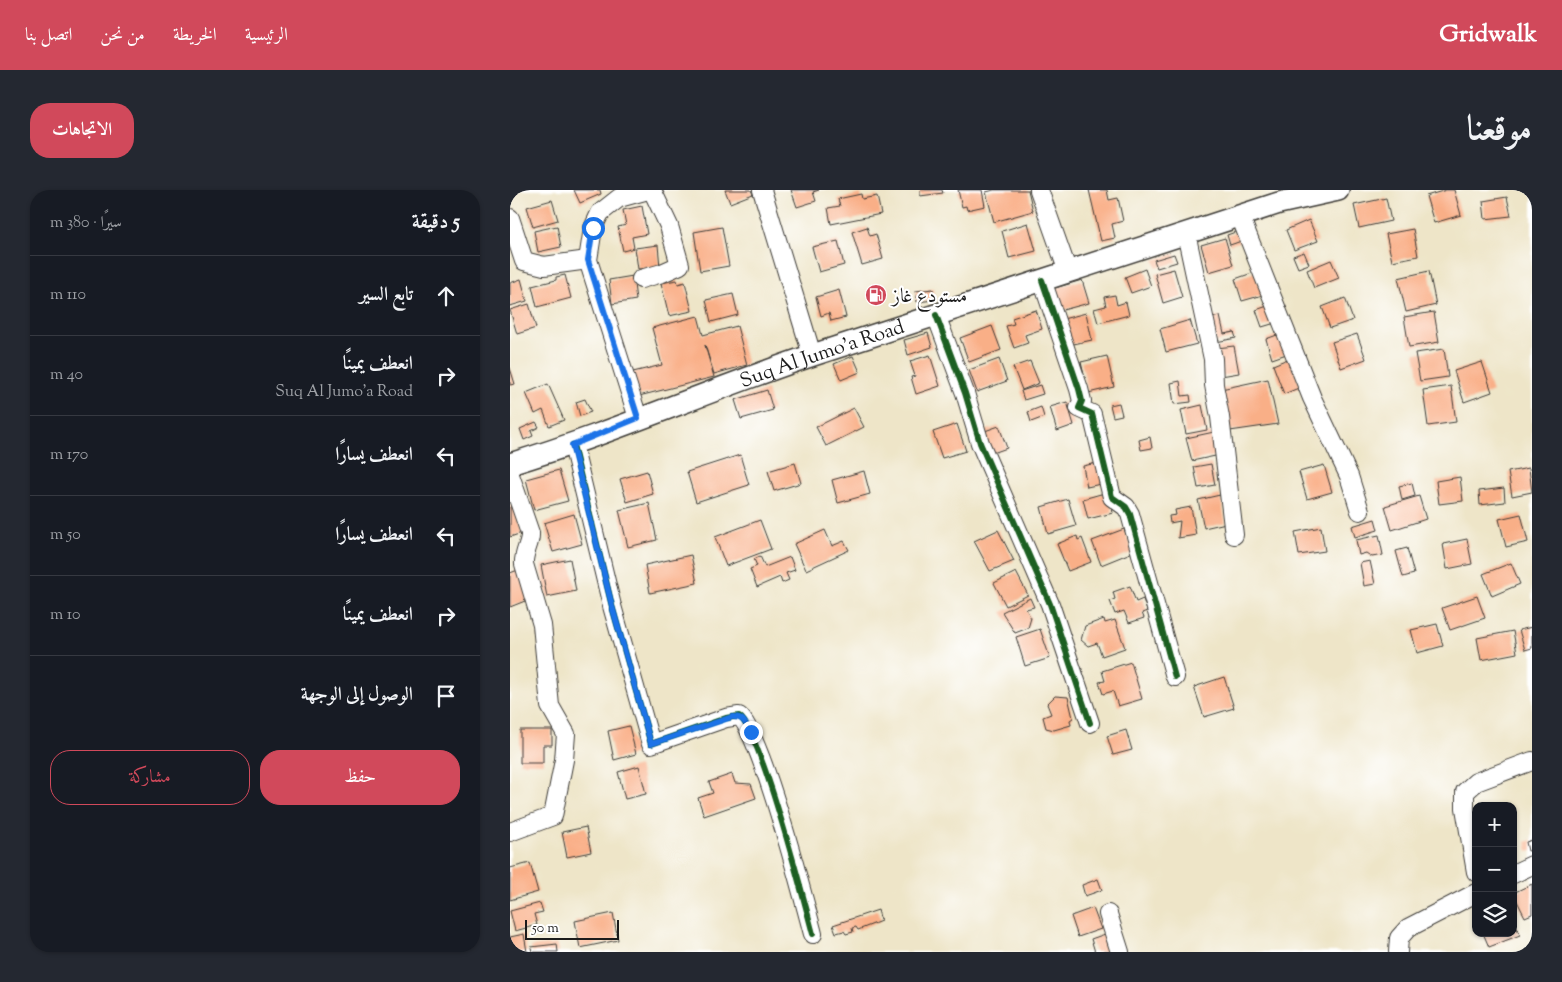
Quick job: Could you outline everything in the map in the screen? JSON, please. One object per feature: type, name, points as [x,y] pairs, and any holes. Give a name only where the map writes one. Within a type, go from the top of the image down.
[{"type":"main road","name":"Suq Al Jumo’a Road","points":[[510,464],[572,445],[638,418],[812,355],[1240,216],[1276,196],[1338,190]]},
{"type":"street","points":[[638,418],[588,260],[593,228],[600,213],[619,198],[650,190],[669,226],[680,265],[641,279]]},
{"type":"street","points":[[762,190],[812,355]]},
{"type":"street","points":[[1038,190],[1068,272]]},
{"type":"street","points":[[1240,216],[1312,398],[1349,476],[1360,511]]},
{"type":"street","points":[[510,218],[524,261],[544,266],[588,260]]},
{"type":"street","points":[[1186,234],[1213,360],[1214,384],[1220,417],[1234,535]]},
{"type":"street","points":[[1042,280],[1079,389],[1082,401],[1080,408],[1092,414],[1112,497],[1126,507],[1130,514],[1175,677]]},
{"type":"street","points":[[936,315],[965,393],[980,443],[1050,604],[1090,723]]},
{"type":"street","points":[[572,445],[612,606],[651,744],[726,718],[739,716],[743,719],[751,732],[778,808],[814,934]]},
{"type":"street","points":[[510,475],[530,533],[530,538],[523,555],[524,564],[542,625],[550,706],[566,734],[564,760],[553,816],[510,832]]},
{"type":"street","points":[[1472,851],[1464,808],[1465,792],[1476,782],[1532,761]]},
{"type":"street","points":[[1517,872],[1532,865]]},
{"type":"street","points":[[1398,952],[1399,938],[1408,928],[1472,895]]},
{"type":"street","points":[[1108,914],[1120,952]]},
{"type":"building","points":[[574,190],[600,190],[601,194],[580,203]]},
{"type":"building","points":[[725,190],[751,190],[753,194],[730,203]]},
{"type":"building","points":[[791,190],[819,190],[813,192],[816,201],[797,207]]},
{"type":"building","points":[[920,190],[942,190],[943,193],[920,196]]},
{"type":"building","points":[[958,190],[982,190],[985,206],[967,210],[966,206],[962,207]]},
{"type":"building","points":[[994,190],[1028,190],[1033,211],[994,222],[986,192]]},
{"type":"building","points":[[1089,190],[1107,190],[1109,200],[1118,198],[1123,221],[1112,224],[1115,238],[1101,241]]},
{"type":"building","points":[[1446,190],[1454,190],[1461,215],[1434,223],[1426,196]]},
{"type":"building","points":[[861,194],[862,199],[877,196],[881,214],[831,224],[828,208],[840,206],[838,199]]},
{"type":"building","points":[[1507,197],[1511,216],[1485,219],[1483,201]]},
{"type":"building","points":[[1386,198],[1391,221],[1359,228],[1354,205]]},
{"type":"building","points":[[552,200],[558,220],[533,227],[527,207]]},
{"type":"building","points":[[642,206],[647,234],[632,237],[634,248],[623,251],[618,227],[626,225],[623,210]]},
{"type":"building","points":[[1309,220],[1318,241],[1294,250],[1286,230]]},
{"type":"building","points":[[1028,223],[1036,251],[1009,258],[1002,231]]},
{"type":"building","points":[[557,226],[561,247],[538,252],[534,231]]},
{"type":"building","points":[[722,227],[729,266],[700,271],[694,232]]},
{"type":"building","points":[[867,227],[870,236],[876,234],[883,259],[862,265],[852,232]]},
{"type":"building","points":[[1244,229],[1247,239],[1230,245],[1227,235]]},
{"type":"building","points":[[1413,229],[1418,256],[1392,261],[1386,234]]},
{"type":"building","points":[[1225,238],[1233,265],[1209,272],[1201,245]]},
{"type":"building","points":[[838,241],[844,265],[819,272],[812,247]]},
{"type":"building","points":[[658,245],[660,267],[638,269],[635,248]]},
{"type":"building","points":[[1304,252],[1309,264],[1298,268],[1293,256]]},
{"type":"building","points":[[1174,254],[1177,262],[1157,268],[1154,260]]},
{"type":"building","points":[[1331,260],[1339,278],[1314,288],[1307,270]]},
{"type":"building","points":[[1145,269],[1151,286],[1131,293],[1125,277]]},
{"type":"building","points":[[1174,269],[1182,297],[1163,303],[1155,274]]},
{"type":"building","points":[[1429,271],[1436,305],[1406,312],[1398,278]]},
{"type":"building","points":[[1255,272],[1263,295],[1242,301],[1235,279]]},
{"type":"building","points":[[565,275],[571,298],[537,307],[532,286],[556,280],[556,277]]},
{"type":"building","points":[[633,276],[636,300],[612,304],[609,280]]},
{"type":"building","points":[[521,279],[527,301],[510,306],[510,283]]},
{"type":"building","points":[[677,280],[678,284],[685,282],[692,311],[669,316],[661,283]]},
{"type":"building","points":[[1082,280],[1089,303],[1059,311],[1052,289]]},
{"type":"building","points":[[933,289],[934,300],[917,302],[915,291]]},
{"type":"building","points":[[839,290],[846,317],[831,321],[829,313],[821,316],[816,297]]},
{"type":"building","points":[[733,294],[738,315],[711,322],[706,300]]},
{"type":"building","points":[[1115,295],[1117,305],[1126,302],[1129,315],[1098,323],[1094,309],[1106,306],[1104,297]]},
{"type":"building","points":[[1345,298],[1353,320],[1330,328],[1322,307]]},
{"type":"building","points":[[1276,303],[1282,321],[1262,327],[1256,310]]},
{"type":"building","points":[[529,304],[536,328],[517,334],[510,310]]},
{"type":"building","points":[[1036,310],[1042,329],[1025,335],[1028,343],[1014,348],[1006,326],[1014,324],[1012,318]]},
{"type":"building","points":[[1434,312],[1439,342],[1409,347],[1404,317]]},
{"type":"building","points":[[1086,313],[1092,340],[1069,345],[1063,319]]},
{"type":"building","points":[[698,316],[703,335],[737,326],[747,365],[714,374],[705,345],[714,377],[639,396],[633,372],[662,365],[652,328]]},
{"type":"building","points":[[1220,316],[1224,334],[1234,332],[1236,338],[1216,342],[1211,318]]},
{"type":"building","points":[[1190,320],[1197,344],[1166,352],[1160,329]]},
{"type":"building","points":[[992,326],[1001,350],[969,362],[960,338]]},
{"type":"building","points":[[1291,330],[1298,350],[1272,359],[1266,339]]},
{"type":"building","points":[[928,333],[932,347],[908,355],[904,340]]},
{"type":"building","points":[[1357,334],[1366,359],[1341,368],[1332,342]]},
{"type":"building","points":[[1234,346],[1239,373],[1221,376],[1217,348]]},
{"type":"building","points":[[1444,349],[1448,377],[1420,381],[1415,353]]},
{"type":"building","points":[[930,355],[940,386],[916,394],[911,377],[915,376],[910,361]]},
{"type":"building","points":[[853,356],[860,372],[841,380],[834,364]]},
{"type":"building","points":[[1107,356],[1114,387],[1088,393],[1081,362]]},
{"type":"building","points":[[1290,358],[1301,387],[1284,394],[1273,365]]},
{"type":"building","points":[[999,359],[1007,381],[977,392],[969,370]]},
{"type":"building","points":[[1030,361],[1039,383],[1022,390],[1013,367]]},
{"type":"building","points":[[1482,362],[1492,392],[1464,402],[1454,371]]},
{"type":"building","points":[[510,368],[515,384],[510,385]]},
{"type":"building","points":[[1268,379],[1278,424],[1230,431],[1221,389]]},
{"type":"building","points":[[1180,381],[1182,396],[1190,395],[1191,402],[1174,404],[1171,383]]},
{"type":"building","points":[[548,384],[564,420],[549,426],[543,410],[535,414],[526,393]]},
{"type":"building","points":[[1040,385],[1043,394],[1024,400],[1021,391]]},
{"type":"building","points":[[1451,386],[1456,422],[1428,426],[1423,390]]},
{"type":"building","points":[[767,390],[773,410],[741,419],[735,400]]},
{"type":"building","points":[[585,399],[591,412],[580,416],[576,402]]},
{"type":"building","points":[[1067,402],[1074,425],[1057,431],[1050,407]]},
{"type":"building","points":[[1119,403],[1122,415],[1113,417],[1110,405]]},
{"type":"building","points":[[1202,405],[1207,430],[1186,434],[1181,410]]},
{"type":"building","points":[[1041,407],[1044,417],[1031,422],[1028,412]]},
{"type":"building","points":[[854,408],[864,427],[826,446],[816,427]]},
{"type":"building","points":[[536,422],[539,427],[531,431],[533,436],[524,440],[520,429]]},
{"type":"building","points":[[957,424],[966,451],[942,458],[933,432]]},
{"type":"building","points":[[999,426],[1007,448],[990,454],[982,432]]},
{"type":"building","points":[[1214,432],[1220,455],[1192,461],[1186,438]]},
{"type":"building","points":[[1150,437],[1152,448],[1141,450],[1139,440]]},
{"type":"building","points":[[740,455],[749,485],[696,502],[687,472]]},
{"type":"building","points":[[1101,462],[1105,483],[1087,487],[1083,466]]},
{"type":"building","points":[[795,463],[801,483],[774,491],[768,471]]},
{"type":"building","points":[[1211,464],[1215,485],[1198,488],[1194,467]]},
{"type":"building","points":[[1324,465],[1332,492],[1307,499],[1299,472]]},
{"type":"building","points":[[1529,468],[1532,492],[1512,496],[1508,472]]},
{"type":"building","points":[[559,470],[568,501],[534,510],[526,479]]},
{"type":"building","points":[[647,471],[653,494],[627,502],[620,479]]},
{"type":"building","points":[[864,471],[870,494],[838,503],[832,480]]},
{"type":"building","points":[[1460,477],[1463,501],[1439,504],[1436,481]]},
{"type":"building","points":[[1412,483],[1415,496],[1402,500],[1399,486]]},
{"type":"building","points":[[1504,488],[1505,502],[1480,505],[1479,491]]},
{"type":"building","points":[[1108,492],[1113,513],[1088,519],[1083,499]]},
{"type":"building","points":[[1220,495],[1226,523],[1204,528],[1198,500]]},
{"type":"building","points":[[1419,496],[1426,519],[1392,530],[1385,506]]},
{"type":"building","points":[[1068,499],[1076,526],[1048,534],[1041,507]]},
{"type":"building","points":[[649,503],[657,540],[628,547],[619,510]]},
{"type":"building","points":[[514,505],[522,533],[510,537],[510,507]]},
{"type":"building","points":[[1191,507],[1196,535],[1178,538],[1180,521],[1170,523],[1169,516],[1176,515],[1175,510]]},
{"type":"building","points":[[574,514],[582,544],[553,552],[544,523]]},
{"type":"building","points":[[1521,514],[1528,542],[1506,547],[1499,519]]},
{"type":"building","points":[[1375,519],[1378,530],[1355,537],[1352,526]]},
{"type":"building","points":[[760,520],[771,549],[726,566],[715,537]]},
{"type":"building","points":[[1321,527],[1325,551],[1299,555],[1295,532]]},
{"type":"building","points":[[1124,529],[1133,552],[1101,565],[1092,541]]},
{"type":"building","points":[[825,530],[832,546],[844,541],[849,550],[806,570],[794,544]]},
{"type":"building","points":[[998,530],[1014,561],[990,571],[974,541]]},
{"type":"building","points":[[1379,535],[1383,555],[1372,557],[1366,553],[1359,555],[1356,540]]},
{"type":"building","points":[[1077,536],[1078,540],[1082,538],[1091,562],[1068,571],[1057,544]]},
{"type":"building","points":[[1467,539],[1472,564],[1447,569],[1443,544]]},
{"type":"building","points":[[1407,548],[1414,574],[1403,577],[1396,551]]},
{"type":"building","points":[[691,555],[697,583],[650,593],[645,565]]},
{"type":"building","points":[[760,556],[765,567],[790,557],[795,570],[786,573],[789,580],[782,583],[780,577],[757,587],[750,569],[757,566],[754,559]]},
{"type":"building","points":[[570,559],[576,591],[547,597],[541,565]]},
{"type":"building","points":[[1370,561],[1375,584],[1364,586],[1360,563]]},
{"type":"building","points":[[1511,563],[1520,584],[1492,596],[1483,574]]},
{"type":"building","points":[[518,570],[530,599],[510,607],[510,573]]},
{"type":"building","points":[[1016,572],[1028,595],[1006,606],[994,583]]},
{"type":"building","points":[[1130,586],[1136,602],[1143,599],[1147,611],[1142,613],[1144,618],[1129,623],[1124,611],[1115,614],[1110,601],[1115,599],[1113,592]]},
{"type":"building","points":[[1477,596],[1485,618],[1450,630],[1442,608]]},
{"type":"building","points":[[1030,598],[1034,607],[1026,609],[1031,618],[1028,628],[1015,633],[1002,612]]},
{"type":"building","points":[[1104,619],[1105,623],[1115,620],[1125,648],[1102,656],[1097,643],[1088,646],[1081,640],[1085,626]]},
{"type":"building","points":[[1437,624],[1443,646],[1417,653],[1411,630]]},
{"type":"building","points":[[1532,627],[1532,648],[1525,650],[1519,630]]},
{"type":"building","points":[[1040,629],[1050,658],[1025,666],[1016,637]]},
{"type":"building","points":[[1513,631],[1517,653],[1481,660],[1477,638]]},
{"type":"building","points":[[1131,662],[1142,699],[1118,706],[1113,691],[1103,694],[1099,682],[1105,681],[1102,671]]},
{"type":"building","points":[[1224,677],[1234,708],[1204,717],[1194,687]]},
{"type":"building","points":[[1055,696],[1068,697],[1073,718],[1070,720],[1071,725],[1054,730],[1046,728],[1043,717],[1051,714],[1047,704]]},
{"type":"building","points":[[629,726],[636,754],[614,760],[608,731]]},
{"type":"building","points":[[520,730],[552,730],[552,745],[543,745],[543,763],[520,763]]},
{"type":"building","points":[[1126,730],[1132,750],[1113,755],[1107,736]]},
{"type":"building","points":[[639,766],[646,794],[625,799],[618,772]]},
{"type":"building","points":[[732,774],[735,783],[751,784],[756,798],[704,816],[698,798],[713,793],[709,782]]},
{"type":"building","points":[[586,827],[591,852],[567,857],[562,832]]},
{"type":"building","points":[[1532,840],[1532,850],[1528,851],[1526,842]]},
{"type":"building","points":[[530,863],[538,892],[510,900],[510,868]]},
{"type":"building","points":[[1098,879],[1102,890],[1085,896],[1082,885]]},
{"type":"building","points":[[1532,884],[1532,914],[1525,917],[1517,901],[1517,891]]},
{"type":"building","points":[[540,903],[543,912],[534,914],[537,925],[515,931],[510,911]]},
{"type":"building","points":[[1093,908],[1101,929],[1078,937],[1071,916]]},
{"type":"building","points":[[878,910],[881,921],[858,930],[856,927],[852,928],[853,932],[846,934],[844,931],[836,933],[833,925]]},
{"type":"building","points":[[613,913],[618,940],[580,948],[575,921]]},
{"type":"building","points":[[1108,933],[1115,952],[1095,952],[1091,939]]},
{"type":"building","points":[[524,934],[527,952],[510,952],[510,937]]},
{"type":"building","points":[[1485,937],[1515,937],[1489,947]]},
{"type":"building","points":[[557,944],[558,952],[532,952],[531,947]]},
{"type":"cycle path","points":[[1042,280],[1079,389],[1082,401],[1079,408],[1092,414],[1112,497],[1126,507],[1130,514],[1175,677]]},
{"type":"cycle path","points":[[936,315],[965,393],[980,443],[1050,604],[1090,723]]},
{"type":"cycle path","points":[[573,445],[612,606],[651,744],[726,718],[739,716],[748,728],[769,782],[813,934]]},
{"type":"place","name":"مستودع غاز","points":[[876,295]]},
{"type":"route","points":[[593,228],[588,260],[638,418],[572,445],[612,606],[651,744],[726,718],[739,716],[751,732]]}]
